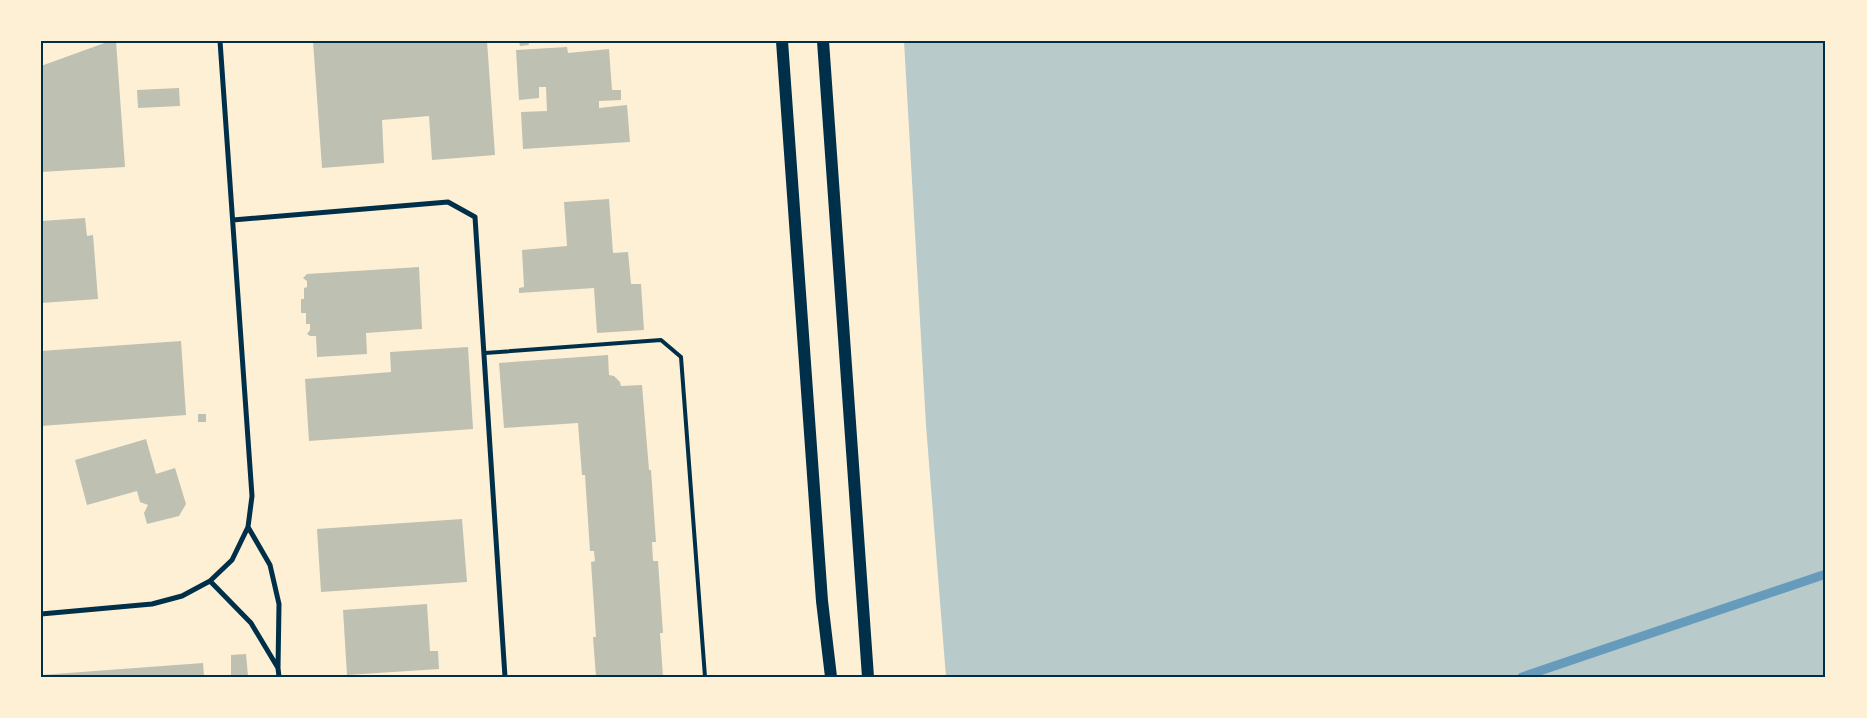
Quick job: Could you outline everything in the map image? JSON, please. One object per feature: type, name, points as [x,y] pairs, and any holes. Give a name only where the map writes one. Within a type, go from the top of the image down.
[{"type":"main road","points":[[782,41],[822,601],[831,677]]},
{"type":"main road","points":[[823,41],[868,677]]},
{"type":"street","points":[[41,614],[152,604],[182,596],[210,581],[232,560],[248,527],[252,496],[220,41]]},
{"type":"street","points":[[233,220],[448,202],[475,217],[505,677]]},
{"type":"street","points":[[248,527],[270,565],[279,604],[279,677]]},
{"type":"street","points":[[210,581],[251,623],[278,668]]},
{"type":"lane","points":[[485,353],[661,340],[681,358],[705,677]]},
{"type":"shaded area","points":[[904,41],[1826,41],[1826,677],[946,677],[926,425]]},
{"type":"building","points":[[110,41],[116,41],[125,167],[41,172],[41,66]]},
{"type":"building","points":[[313,41],[487,41],[495,155],[432,160],[429,116],[382,120],[384,163],[322,168]]},
{"type":"building","points":[[519,41],[528,41],[529,45],[520,46]]},
{"type":"building","points":[[567,47],[568,53],[609,49],[612,90],[621,90],[621,100],[599,101],[599,108],[627,105],[630,142],[523,149],[521,112],[547,111],[546,87],[539,87],[539,98],[519,100],[516,50]]},
{"type":"building","points":[[179,88],[180,106],[138,108],[137,90]]},
{"type":"building","points":[[609,199],[613,253],[628,252],[631,284],[641,284],[644,330],[597,333],[594,288],[519,293],[519,288],[524,287],[522,250],[567,246],[564,202]]},
{"type":"building","points":[[85,218],[87,236],[93,235],[98,299],[41,303],[41,221]]},
{"type":"building","points":[[419,267],[422,329],[366,333],[367,354],[317,357],[316,336],[307,334],[310,330],[310,324],[306,324],[306,313],[301,313],[301,299],[304,299],[304,288],[307,287],[307,281],[303,278],[307,274]]},
{"type":"building","points":[[181,341],[186,415],[41,426],[41,351]]},
{"type":"building","points":[[468,347],[473,429],[309,441],[305,379],[391,372],[390,352]]},
{"type":"building","points":[[608,355],[609,375],[614,376],[621,386],[642,385],[656,542],[652,542],[653,561],[658,561],[663,633],[660,633],[663,677],[596,677],[593,637],[596,637],[591,562],[595,561],[594,551],[590,551],[585,475],[582,475],[578,423],[504,428],[499,363]]},
{"type":"building","points":[[198,414],[206,414],[206,422],[198,422]]},
{"type":"building","points":[[146,439],[156,474],[175,468],[186,504],[179,516],[147,524],[144,513],[148,505],[140,502],[137,491],[87,505],[75,460]]},
{"type":"building","points":[[462,519],[467,582],[321,592],[317,529]]},
{"type":"building","points":[[427,604],[430,651],[438,651],[439,669],[347,675],[343,610]]},
{"type":"building","points":[[246,654],[248,676],[231,677],[231,655]]},
{"type":"building","points":[[203,663],[204,677],[41,677],[41,675]]},
{"type":"waterway","points":[[1522,677],[1826,574]]}]
